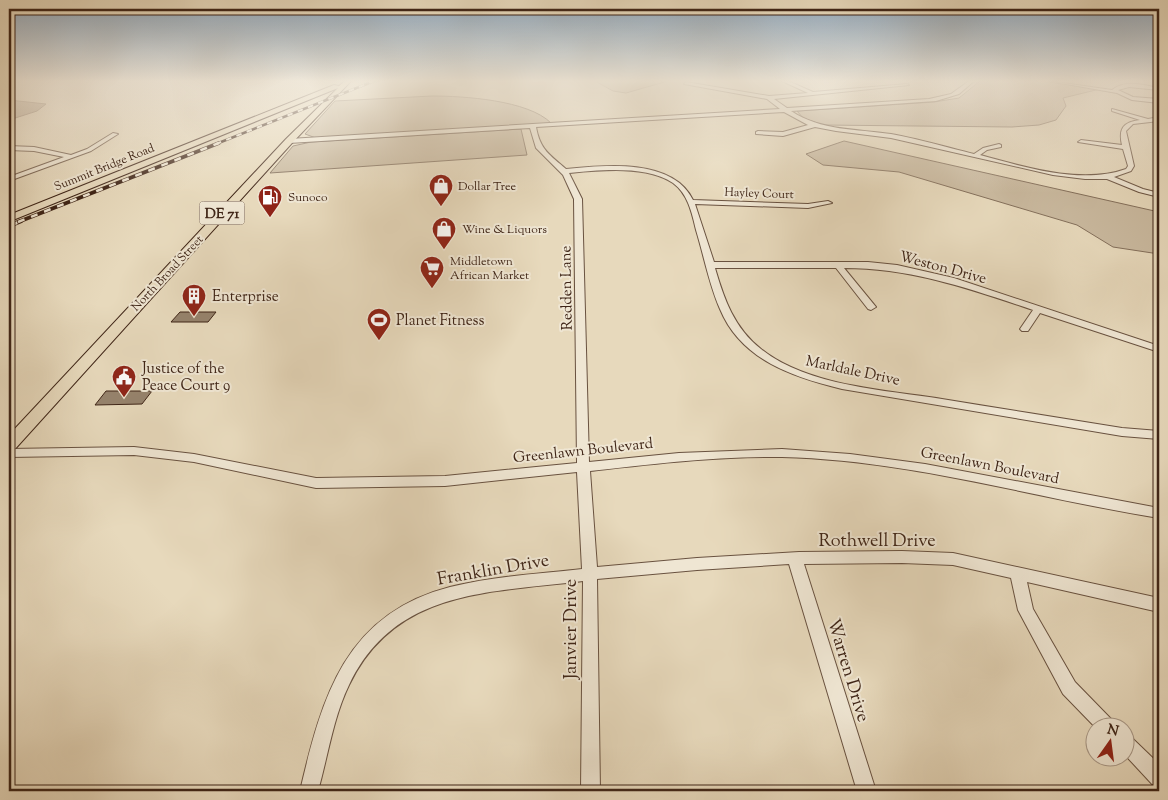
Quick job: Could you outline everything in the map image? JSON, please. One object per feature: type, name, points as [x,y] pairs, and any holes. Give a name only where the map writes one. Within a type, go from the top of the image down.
[{"type":"main road","name":"Summit Bridge Road","points":[[9,218],[259,118]]},
{"type":"main road","name":"North Broad Street","points":[[9,445],[310,118]]},
{"type":"main road","points":[[9,210],[195,144]]},
{"type":"street","points":[[289,141],[654,118]]},
{"type":"street","points":[[802,118],[814,125],[901,137],[1047,172],[1110,178],[1141,191],[1159,196]]},
{"type":"street","points":[[1140,118],[1159,124]]},
{"type":"street","points":[[1110,178],[1129,170],[1131,166],[1125,147],[1123,131],[1131,124],[1159,119]]},
{"type":"street","points":[[758,133],[783,134],[814,125]]},
{"type":"street","name":"Redden Lane","points":[[533,126],[537,145],[544,155],[565,171],[573,183],[578,199],[583,466]]},
{"type":"street","points":[[9,179],[89,150],[116,134]]},
{"type":"street","points":[[1081,142],[1125,147]]},
{"type":"street","points":[[976,155],[985,149],[998,146]]},
{"type":"street","points":[[9,148],[24,148],[71,156]]},
{"type":"street","name":"Marldale Drive","points":[[565,171],[610,168],[651,173],[678,185],[685,191],[725,312],[737,331],[772,362],[801,376],[842,386],[1122,432],[1159,435]]},
{"type":"street","name":"Hayley Court","points":[[690,202],[808,206],[828,203]]},
{"type":"street","name":"Weston Drive","points":[[710,265],[868,265],[923,272],[1159,349]]},
{"type":"street","points":[[838,265],[871,307]]},
{"type":"street","points":[[1025,329],[1038,309]]},
{"type":"street","name":"Greenlawn Boulevard","points":[[9,453],[134,452],[194,458],[316,483],[445,481],[713,454],[782,453],[850,458],[926,468],[1159,512]]},
{"type":"street","name":"Janvier Drive","points":[[583,466],[590,574],[591,791]]},
{"type":"street","name":"Rothwell Drive","points":[[590,574],[759,559],[953,559],[1159,605]]},
{"type":"street","name":"Warren Drive","points":[[795,560],[866,791]]},
{"type":"street","points":[[1017,573],[1026,610],[1069,688],[1098,718]]},
{"type":"street","name":"Franklin Drive","points":[[309,791],[339,686],[363,649],[390,624],[423,602],[471,590],[590,574]]},
{"type":"street","points":[[1136,754],[1159,776]]},
{"type":"shaded area","points":[[319,118],[545,118],[551,123],[316,138],[305,134]]},
{"type":"shaded area","points":[[804,118],[1057,118],[1039,125],[1012,127],[823,125]]},
{"type":"shaded area","points":[[521,129],[527,155],[270,173],[293,146],[311,142]]},
{"type":"shaded area","points":[[844,141],[1159,212],[1159,254],[1113,247],[1077,225],[899,172],[823,165],[806,154]]},
{"type":"building","name":"Enterprise","points":[[180,312],[216,312],[208,322],[171,322]]},
{"type":"building","name":"Justice of the Peace Court 9","points":[[106,391],[152,391],[142,404],[95,405]]},
{"type":"railway","points":[[216,144],[280,118]]},
{"type":"railway","points":[[18,222],[219,143]]},
{"type":"railway","points":[[9,226],[21,221]]},
{"type":"place","name":"Dollar Tree","points":[[441,207]]},
{"type":"place","name":"Sunoco","points":[[270,218]]},
{"type":"place","name":"Wine & Liquors","points":[[444,250]]},
{"type":"place","name":"Middletown African Market","points":[[432,289]]},
{"type":"place","name":"Enterprise","points":[[194,317]]},
{"type":"place","name":"Planet Fitness","points":[[379,341]]},
{"type":"place","name":"Justice of the Peace Court 9","points":[[124,398]]}]
